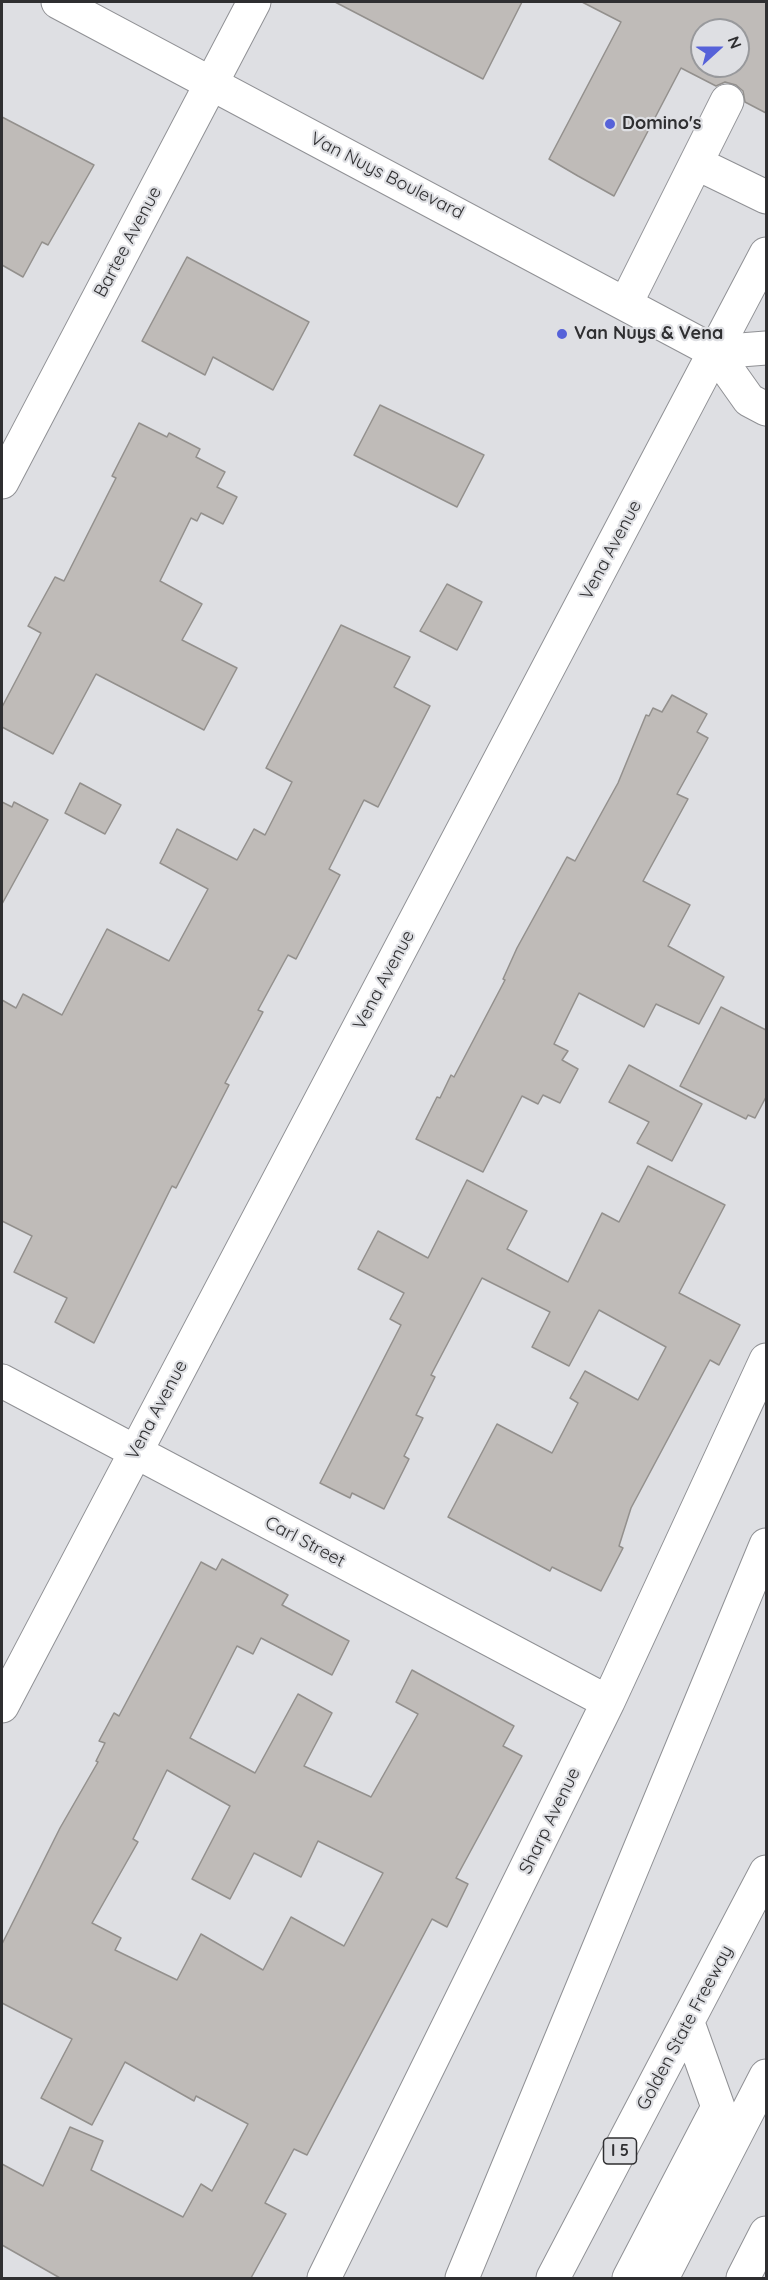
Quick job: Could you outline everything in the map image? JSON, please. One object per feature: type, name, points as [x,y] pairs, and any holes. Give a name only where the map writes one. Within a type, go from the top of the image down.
[{"type":"main road","name":"Van Nuys Boulevard","points":[[58,2],[210,84],[433,199],[715,351],[749,400],[766,409]]},
{"type":"main road","name":"Bartee Avenue","points":[[2,482],[254,2]]},
{"type":"main road","points":[[626,303],[727,101]]},
{"type":"main road","points":[[696,163],[766,197]]},
{"type":"main road","name":"Vena Avenue","points":[[2,1706],[766,254]]},
{"type":"main road","points":[[715,351],[766,348]]},
{"type":"main road","name":"Sharp Avenue","points":[[324,2278],[608,1702],[766,1360]]},
{"type":"main road","name":"Carl Street","points":[[2,1381],[608,1702]]},
{"type":"main road","points":[[462,2278],[766,1545]]},
{"type":"main road","name":"Golden State Freeway","points":[[553,2278],[766,1872]]},
{"type":"main road","points":[[629,2278],[718,2107],[688,2023]]},
{"type":"main road","points":[[662,2278],[766,2076]]},
{"type":"main road","points":[[743,2278],[766,2233]]},
{"type":"building","points":[[335,2],[522,2],[483,79]]},
{"type":"building","points":[[582,2],[766,2],[766,113],[745,102],[743,91],[736,85],[725,82],[716,86],[700,78],[750,78],[750,18],[690,18],[690,73],[681,68],[614,196],[549,159],[621,22]]},
{"type":"building","points":[[2,117],[94,165],[48,245],[42,242],[23,277],[2,265]]},
{"type":"building","points":[[187,257],[309,322],[273,390],[213,357],[205,375],[142,341]]},
{"type":"building","points":[[380,405],[484,455],[457,507],[354,455]]},
{"type":"building","points":[[139,423],[167,437],[169,433],[200,449],[196,457],[225,472],[217,487],[237,497],[223,524],[201,513],[197,521],[191,518],[160,581],[202,604],[182,640],[237,668],[204,730],[96,674],[53,754],[2,727],[2,707],[41,633],[28,626],[55,577],[64,581],[116,478],[112,476]]},
{"type":"building","points":[[447,584],[482,602],[457,650],[420,631]]},
{"type":"building","points":[[341,625],[410,657],[394,687],[430,706],[378,807],[364,800],[329,869],[340,875],[296,959],[288,955],[258,1010],[263,1012],[225,1083],[229,1085],[176,1188],[172,1186],[94,1343],[55,1322],[67,1298],[14,1272],[32,1236],[2,1221],[2,1000],[16,1008],[23,994],[62,1015],[107,929],[169,961],[208,889],[160,863],[177,829],[237,860],[254,829],[265,835],[292,782],[266,768]]},
{"type":"building","points":[[672,695],[707,714],[697,732],[708,738],[677,794],[688,799],[643,881],[690,905],[668,946],[724,977],[699,1024],[656,1004],[644,1027],[579,993],[554,1044],[568,1051],[562,1060],[578,1069],[560,1103],[543,1095],[538,1104],[522,1096],[483,1172],[416,1139],[437,1097],[440,1098],[451,1075],[454,1077],[505,980],[503,979],[517,948],[567,857],[575,861],[618,783],[646,715],[649,716],[653,708],[662,712]]},
{"type":"building","points":[[80,783],[121,805],[105,834],[65,813]]},
{"type":"building","points":[[2,802],[12,807],[14,802],[48,820],[2,904]]},
{"type":"building","points":[[721,1007],[766,1030],[766,1097],[755,1118],[748,1115],[746,1119],[680,1086]]},
{"type":"building","points":[[629,1065],[702,1104],[672,1161],[637,1143],[649,1122],[609,1102]]},
{"type":"building","points":[[648,1166],[725,1205],[679,1293],[740,1325],[719,1365],[710,1360],[631,1508],[619,1546],[623,1548],[601,1591],[552,1567],[550,1571],[448,1517],[497,1424],[552,1453],[578,1403],[570,1398],[585,1371],[638,1400],[666,1347],[599,1310],[569,1366],[532,1347],[550,1312],[482,1278],[431,1375],[435,1377],[416,1415],[423,1418],[404,1456],[409,1459],[384,1509],[352,1493],[350,1498],[320,1483],[401,1325],[390,1319],[404,1293],[358,1269],[378,1231],[428,1258],[467,1180],[527,1211],[507,1249],[568,1282],[602,1213],[619,1222]]},
{"type":"building","points":[[222,1559],[288,1595],[282,1605],[349,1641],[332,1675],[261,1638],[253,1654],[237,1646],[190,1738],[255,1773],[298,1694],[332,1713],[304,1766],[371,1797],[418,1714],[396,1702],[412,1670],[514,1726],[503,1746],[522,1756],[456,1878],[468,1884],[447,1927],[432,1919],[307,2155],[294,2149],[265,2203],[286,2214],[251,2278],[60,2278],[2,2245],[2,2164],[43,2186],[70,2127],[103,2141],[91,2170],[183,2217],[201,2184],[212,2191],[248,2124],[196,2096],[194,2101],[125,2062],[92,2125],[41,2098],[72,2039],[2,2003],[2,1944],[60,1828],[98,1762],[96,1761],[105,1743],[99,1741],[114,1713],[119,1716],[201,1562],[216,1570]],"holes":[[[167,1770],[230,1806],[192,1879],[230,1899],[254,1853],[301,1877],[318,1841],[383,1873],[344,1946],[291,1917],[263,1970],[201,1934],[177,1980],[115,1950],[121,1938],[92,1923],[138,1842],[133,1839]]]},
{"type":"place","name":"Domino's","points":[[610,124]]},
{"type":"place","name":"Van Nuys & Vena","points":[[562,334]]}]
